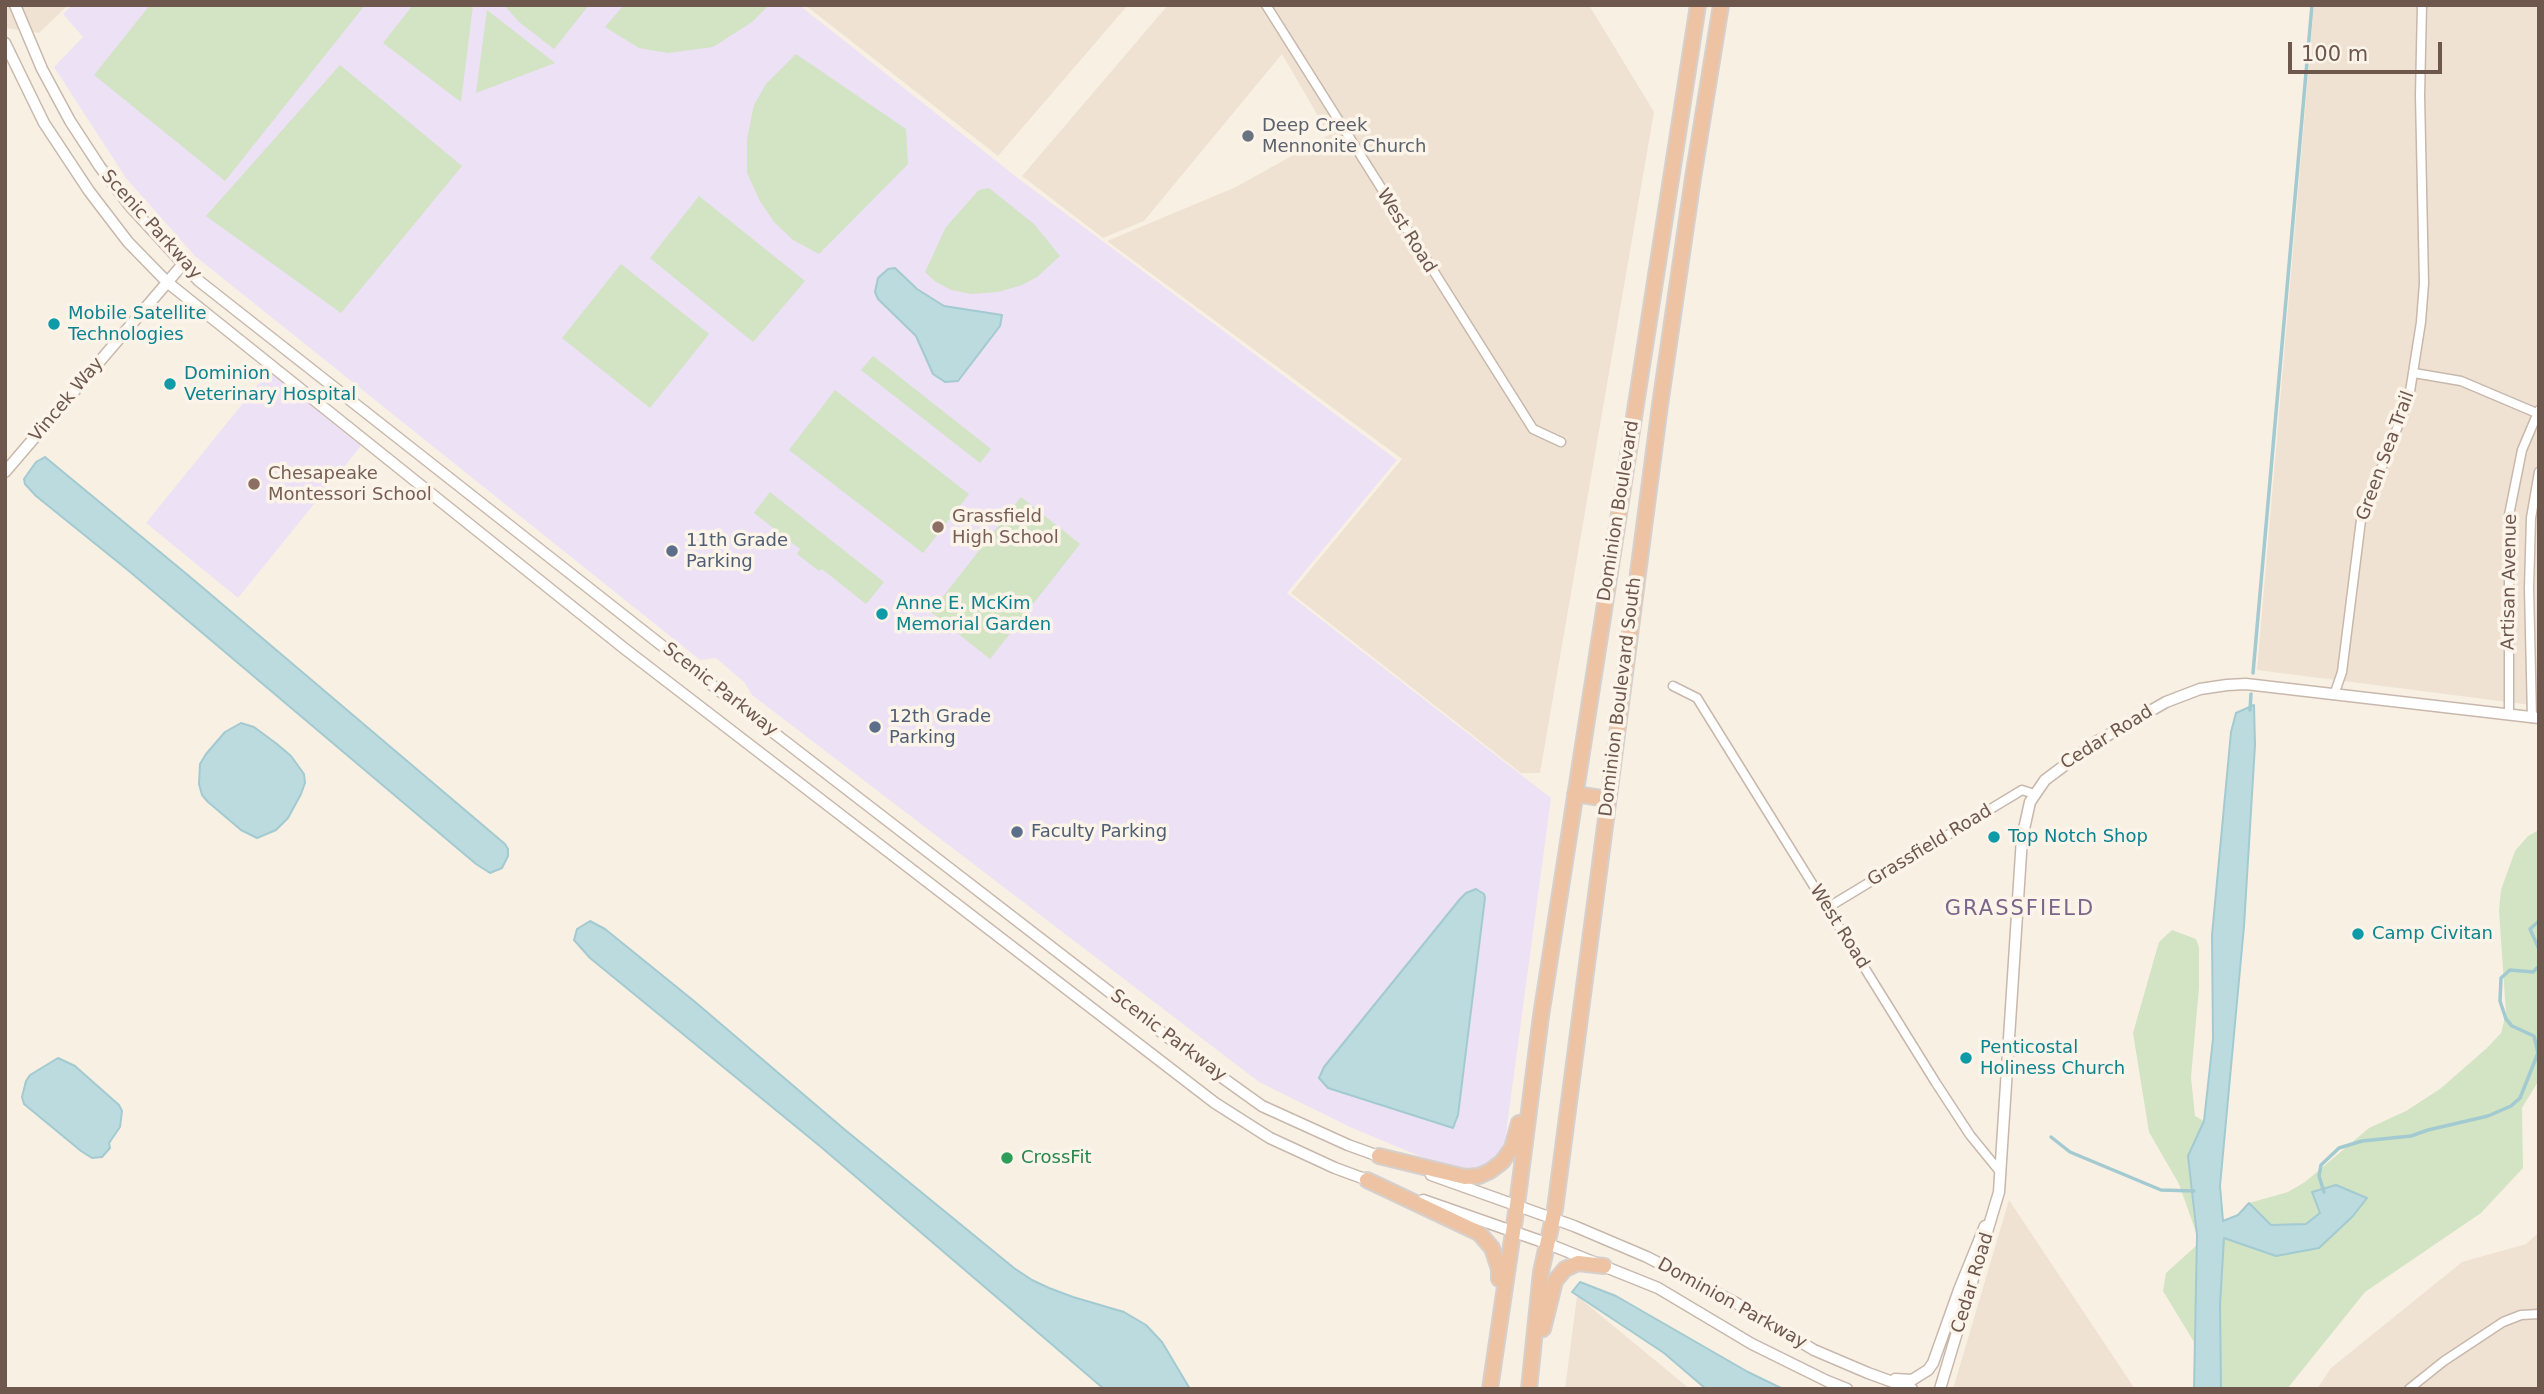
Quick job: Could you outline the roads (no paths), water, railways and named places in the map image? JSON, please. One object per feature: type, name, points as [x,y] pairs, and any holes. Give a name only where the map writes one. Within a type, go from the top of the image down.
[{"type":"highway","name":"Dominion Boulevard","points":[[1536,1051],[1698,5]]},
{"type":"highway","name":"Dominion Boulevard South","points":[[1530,1383],[1546,1244],[1553,1220],[1662,392],[1721,5]]},
{"type":"highway","points":[[1575,794],[1608,800]]},
{"type":"highway","points":[[1379,1156],[1465,1177],[1479,1176],[1490,1171],[1502,1162],[1512,1148],[1518,1130],[1522,1082],[1536,1051]]},
{"type":"highway","points":[[1490,1389],[1536,1051]]},
{"type":"highway","points":[[1367,1180],[1462,1223],[1479,1233],[1492,1248],[1499,1269],[1497,1333]]},
{"type":"highway","points":[[1530,1383],[1555,1281],[1565,1269],[1578,1263],[1604,1266]]},
{"type":"street","name":"Scenic Parkway","points":[[15,5],[42,69],[70,121],[92,156],[130,206],[199,281],[273,340],[712,685],[1195,1058],[1262,1106],[1379,1156],[1553,1220]]},
{"type":"street","name":"West Road","points":[[1266,5],[1533,429],[1561,442]]},
{"type":"street","name":"Green Sea Trail","points":[[2334,695],[2342,672],[2361,520],[2395,437],[2409,398],[2414,373],[2424,283],[2420,95],[2422,5]]},
{"type":"street","name":"Scenic Parkway","points":[[5,43],[44,123],[89,191],[128,242],[167,282],[625,649],[1215,1103],[1270,1138],[1335,1168],[1546,1244]]},
{"type":"street","name":"Vincek Way","points":[[5,472],[183,264]]},
{"type":"street","points":[[2414,373],[2461,381],[2538,413]]},
{"type":"street","name":"Artisan Avenue","points":[[2509,715],[2509,515],[2522,450],[2538,413]]},
{"type":"street","name":"Artisan Avenue","points":[[2535,718],[2529,588],[2531,518],[2539,472]]},
{"type":"street","name":"Cedar Road","points":[[1940,1389],[1996,1203],[2001,1174],[2019,874],[2026,816],[2034,794],[2053,772],[2096,742],[2154,708],[2188,693],[2210,687],[2246,684],[2535,718]]},
{"type":"street","name":"West Road","points":[[1673,686],[1697,698],[1970,1135],[2001,1174]]},
{"type":"street","name":"Grassfield Road","points":[[1827,908],[2022,790],[2034,794]]},
{"type":"street","points":[[1877,1376],[1912,1380],[1928,1370],[1933,1363],[1966,1271],[1996,1203]]},
{"type":"street","name":"Dominion Parkway","points":[[1553,1220],[1574,1226],[1647,1257],[1736,1303],[1814,1350],[1912,1389]]},
{"type":"street","name":"Dominion Parkway","points":[[1546,1244],[1658,1288],[1752,1344],[1847,1389]]},
{"type":"street","points":[[2409,1389],[2444,1361],[2503,1322],[2521,1315],[2539,1314]]},
{"type":"water","points":[[895,268],[917,289],[944,306],[1002,315],[1000,326],[958,381],[945,382],[933,374],[916,336],[878,299],[875,292],[878,278],[888,269]]},
{"type":"water","points":[[45,457],[505,844],[508,856],[502,868],[490,873],[476,864],[129,571],[36,496],[24,479],[36,462]]},
{"type":"water","points":[[2254,705],[2255,745],[2244,926],[2220,1186],[2223,1221],[2238,1215],[2249,1203],[2271,1225],[2306,1224],[2320,1213],[2312,1192],[2336,1185],[2367,1198],[2353,1216],[2319,1248],[2276,1256],[2224,1238],[2220,1305],[2221,1389],[2194,1389],[2197,1235],[2188,1156],[2204,1121],[2213,1039],[2212,935],[2231,732],[2236,713]]},
{"type":"water","points":[[241,723],[254,727],[277,744],[291,756],[304,774],[305,783],[301,794],[288,818],[276,830],[257,838],[241,830],[208,802],[202,795],[199,784],[200,764],[206,754],[225,732]]},
{"type":"water","points":[[1476,889],[1484,894],[1485,898],[1458,1115],[1453,1128],[1328,1088],[1319,1078],[1324,1067],[1460,899]]},
{"type":"water","points":[[590,921],[605,929],[694,1001],[844,1129],[1014,1268],[1049,1288],[1124,1312],[1146,1325],[1162,1342],[1190,1389],[1104,1389],[821,1147],[590,958],[574,940],[577,929]]},
{"type":"water","points":[[58,1058],[75,1066],[119,1105],[122,1111],[120,1127],[109,1143],[110,1148],[102,1157],[92,1158],[81,1151],[24,1104],[22,1097],[30,1075]]},
{"type":"water","points":[[1580,1282],[1616,1296],[1748,1372],[1783,1389],[1706,1389],[1664,1353],[1572,1292]]},
{"type":"waterway","points":[[2253,673],[2312,5]]},
{"type":"waterway","points":[[2250,710],[2251,694]]},
{"type":"waterway","points":[[2539,921],[2530,929],[2539,949]]},
{"type":"waterway","points":[[2324,1192],[2319,1176],[2321,1165],[2339,1148],[2362,1141],[2411,1136],[2488,1116],[2511,1106],[2520,1098],[2538,1053],[2534,1036],[2512,1026],[2506,1019],[2500,1001],[2501,978],[2510,970],[2533,972],[2539,966]]},
{"type":"waterway","points":[[2051,1137],[2070,1152],[2161,1190],[2194,1191]]},
{"type":"place","name":"Deep Creek Mennonite Church","points":[[1248,136]]},
{"type":"place","name":"Mobile Satellite Technologies","points":[[54,324]]},
{"type":"place","name":"Dominion Veterinary Hospital","points":[[170,384]]},
{"type":"place","name":"Chesapeake Montessori School","points":[[254,484]]},
{"type":"place","name":"Grassfield High School","points":[[938,527]]},
{"type":"place","name":"11th Grade Parking","points":[[672,551]]},
{"type":"place","name":"Anne E. McKim Memorial Garden","points":[[882,614]]},
{"type":"place","name":"12th Grade Parking","points":[[875,727]]},
{"type":"place","name":"Faculty Parking","points":[[1017,832]]},
{"type":"place","name":"Top Notch Shop","points":[[1994,837]]},
{"type":"place","name":"Camp Civitan","points":[[2358,934]]},
{"type":"place","name":"Penticostal Holiness Church","points":[[1966,1058]]},
{"type":"place","name":"CrossFit","points":[[1007,1158]]},
{"type":"district","name":"GRASSFIELD","points":[[2020,910]]}]
